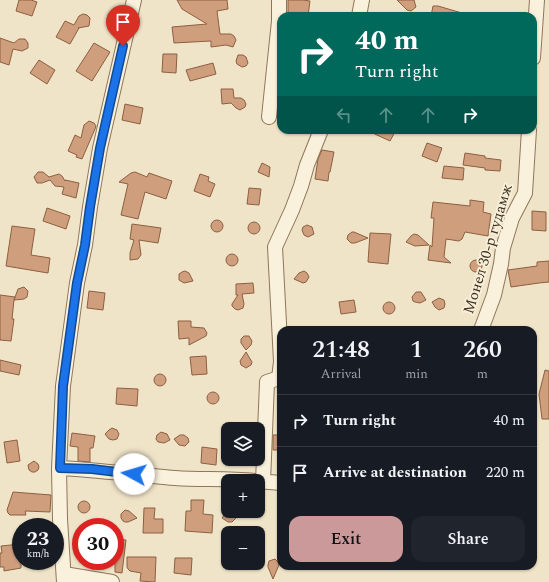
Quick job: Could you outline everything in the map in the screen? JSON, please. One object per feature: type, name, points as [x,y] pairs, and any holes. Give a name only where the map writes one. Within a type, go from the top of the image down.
[{"type":"street","points":[[112,582],[64,578],[60,519],[63,386],[77,283],[85,245],[100,148],[134,0]]},
{"type":"street","points":[[278,12],[279,0]]},
{"type":"street","points":[[359,12],[362,0]]},
{"type":"street","points":[[536,12],[537,0]]},
{"type":"street","points":[[269,117],[277,32]]},
{"type":"street","points":[[279,326],[275,247],[292,210],[319,134]]},
{"type":"street","name":"Монел 30-р гудамж","points":[[482,326],[494,295],[503,248],[512,218],[525,193],[529,134]]},
{"type":"street","points":[[255,474],[267,382],[277,379]]},
{"type":"street","points":[[60,468],[92,469],[176,478],[221,480]]},
{"type":"street","points":[[265,482],[277,483]]},
{"type":"building","points":[[19,0],[31,0],[37,2],[32,16],[16,11]]},
{"type":"building","points":[[177,0],[227,0],[228,9],[217,11],[220,34],[231,34],[234,36],[236,40],[233,47],[226,45],[211,47],[211,41],[174,43],[172,27],[207,24],[182,9]]},
{"type":"building","points":[[288,0],[310,1],[309,12],[288,12]]},
{"type":"building","points":[[397,0],[414,0],[416,7],[411,11],[407,10]]},
{"type":"building","points":[[433,6],[438,6],[459,12],[432,12]]},
{"type":"building","points":[[83,14],[90,18],[89,26],[78,28],[70,44],[56,37],[65,21],[74,25],[79,16]]},
{"type":"building","points":[[0,38],[14,43],[19,39],[25,39],[28,43],[28,48],[22,51],[13,49],[9,65],[0,62]]},
{"type":"building","points":[[94,43],[110,52],[92,81],[76,71]]},
{"type":"building","points":[[163,54],[177,54],[176,73],[162,72]]},
{"type":"building","points":[[238,55],[243,55],[246,57],[248,63],[246,66],[242,67],[237,64],[236,61]]},
{"type":"building","points":[[39,60],[55,70],[47,84],[30,73]]},
{"type":"building","points":[[213,63],[216,74],[190,81],[186,70]]},
{"type":"building","points":[[221,89],[233,89],[234,98],[241,98],[244,100],[246,104],[245,107],[240,110],[231,103],[222,104]]},
{"type":"building","points":[[125,104],[143,108],[140,124],[122,120]]},
{"type":"building","points":[[89,121],[94,123],[96,126],[82,159],[76,157],[77,155],[68,151],[75,135],[81,138],[84,125]]},
{"type":"building","points":[[375,134],[394,134],[390,141]]},
{"type":"building","points":[[427,143],[442,148],[437,162],[422,156]]},
{"type":"building","points":[[322,150],[334,152],[328,181],[315,179],[318,159]]},
{"type":"building","points":[[465,153],[501,160],[500,171],[485,170],[485,168],[463,165]]},
{"type":"building","points":[[262,163],[270,167],[269,177],[258,172]]},
{"type":"building","points":[[444,166],[464,168],[463,180],[442,178]]},
{"type":"building","points":[[38,172],[43,172],[49,177],[59,174],[65,181],[79,183],[76,198],[62,194],[64,187],[55,186],[50,180],[37,183],[34,177]]},
{"type":"building","points":[[135,172],[147,177],[149,173],[172,181],[166,199],[145,192],[138,219],[121,215],[128,184],[119,182],[131,173]]},
{"type":"building","points":[[200,174],[209,177],[208,181],[215,184],[210,197],[194,191]]},
{"type":"building","points":[[249,188],[261,189],[259,205],[247,204]]},
{"type":"building","points":[[470,200],[484,202],[483,212],[491,214],[488,236],[465,232],[462,239],[459,241],[446,239],[444,257],[451,263],[428,260],[430,245],[432,247],[434,218],[431,218],[433,202],[470,206]]},
{"type":"building","points":[[47,208],[70,216],[66,229],[43,221]]},
{"type":"building","points":[[532,211],[546,212],[546,231],[532,230]]},
{"type":"building","points":[[217,220],[221,222],[223,226],[221,230],[217,232],[213,230],[211,226],[213,222]]},
{"type":"building","points":[[254,222],[258,224],[260,228],[258,232],[254,234],[250,232],[248,228],[250,224]]},
{"type":"building","points":[[132,224],[161,228],[158,243],[139,240],[141,255],[138,259],[130,260],[130,253],[134,240],[130,239]]},
{"type":"building","points":[[307,225],[312,227],[314,234],[308,237],[304,235],[302,230],[303,227]]},
{"type":"building","points":[[12,226],[35,229],[31,255],[50,258],[48,273],[6,266]]},
{"type":"building","points":[[352,232],[368,238],[351,243],[347,239],[348,235]]},
{"type":"building","points":[[370,233],[391,234],[388,264],[368,262]]},
{"type":"building","points":[[414,234],[418,235],[429,245],[415,246],[406,242]]},
{"type":"building","points":[[232,254],[236,256],[238,260],[236,264],[232,266],[228,264],[226,260],[228,256]]},
{"type":"building","points":[[476,260],[480,262],[482,266],[480,270],[476,272],[472,270],[470,266],[472,262]]},
{"type":"building","points":[[549,261],[549,282],[511,287],[508,270],[537,266],[537,262]]},
{"type":"building","points":[[185,271],[189,273],[193,281],[184,283],[179,280],[179,274]]},
{"type":"building","points":[[304,271],[309,277],[306,282],[303,283],[294,279],[299,273]]},
{"type":"building","points":[[253,283],[254,293],[242,294],[244,304],[243,308],[238,310],[235,309],[232,304],[238,295],[236,295],[236,284]]},
{"type":"building","points":[[24,287],[28,291],[27,297],[24,299],[14,300],[18,289]]},
{"type":"building","points":[[89,291],[105,293],[103,310],[87,308]]},
{"type":"building","points":[[416,292],[421,292],[426,300],[420,303],[413,301],[412,297]]},
{"type":"building","points":[[0,295],[15,297],[12,319],[14,319],[11,341],[0,340]]},
{"type":"building","points":[[439,298],[444,300],[445,304],[444,308],[439,310],[432,302]]},
{"type":"building","points":[[354,300],[356,312],[341,314],[339,302]]},
{"type":"building","points":[[389,302],[393,304],[395,308],[393,312],[389,314],[385,312],[383,308],[385,304]]},
{"type":"building","points":[[178,321],[191,321],[191,327],[204,328],[207,333],[206,336],[189,345],[189,338],[179,339]]},
{"type":"building","points":[[244,336],[249,336],[252,341],[251,345],[246,350],[241,343],[241,339]]},
{"type":"building","points":[[246,352],[252,362],[251,365],[246,368],[241,365],[240,361]]},
{"type":"building","points":[[206,356],[207,374],[192,375],[190,357]]},
{"type":"building","points":[[0,360],[21,365],[19,375],[0,371]]},
{"type":"building","points":[[545,370],[549,371],[549,419],[542,419],[539,394]]},
{"type":"building","points":[[160,374],[164,376],[166,380],[164,384],[160,386],[156,384],[154,380],[156,376]]},
{"type":"building","points":[[117,388],[138,389],[137,406],[116,404]]},
{"type":"building","points":[[213,392],[217,394],[219,398],[217,402],[213,404],[209,402],[207,398],[209,394]]},
{"type":"building","points":[[112,428],[117,430],[119,434],[117,439],[109,439],[105,434]]},
{"type":"building","points":[[161,432],[167,434],[170,440],[164,443],[158,442],[156,439],[157,435]]},
{"type":"building","points":[[72,433],[95,436],[93,448],[90,448],[90,462],[78,461],[78,447],[70,446]]},
{"type":"building","points":[[180,435],[184,435],[188,438],[189,442],[185,446],[179,445],[174,439]]},
{"type":"building","points":[[273,435],[277,435],[277,450],[273,450]]},
{"type":"building","points":[[17,440],[20,461],[7,463],[4,442]]},
{"type":"building","points":[[202,447],[217,449],[216,465],[201,463]]},
{"type":"building","points":[[34,461],[39,467],[38,470],[32,472],[29,470],[28,465]]},
{"type":"building","points":[[13,492],[51,495],[50,512],[25,511],[26,515],[10,515],[7,510]]},
{"type":"building","points":[[191,500],[204,500],[203,514],[213,515],[212,533],[185,531],[186,511],[191,511]]},
{"type":"building","points":[[84,501],[88,503],[90,507],[88,511],[84,513],[80,511],[78,507],[80,503]]},
{"type":"building","points":[[144,508],[155,508],[154,519],[163,519],[163,533],[143,533]]},
{"type":"building","points":[[125,510],[129,511],[137,518],[125,522],[124,518],[121,518],[121,514]]},
{"type":"building","points":[[222,518],[236,518],[232,522],[228,522]]},
{"type":"building","points":[[124,540],[126,540],[124,556]]},
{"type":"building","points":[[12,545],[12,570],[4,571],[4,567],[0,567],[0,553],[2,553],[1,546]]},
{"type":"building","points":[[127,557],[156,557],[155,582],[140,581],[141,573],[130,571],[128,569]]},
{"type":"building","points":[[175,558],[192,558],[191,575],[174,573]]},
{"type":"building","points":[[275,559],[277,561],[277,570],[273,579],[268,567],[269,561]]},
{"type":"building","points":[[115,570],[122,570],[122,573],[115,572]]},
{"type":"route","points":[[123,46],[100,148],[85,245],[77,283],[63,386],[60,468],[92,469],[134,474]]}]
